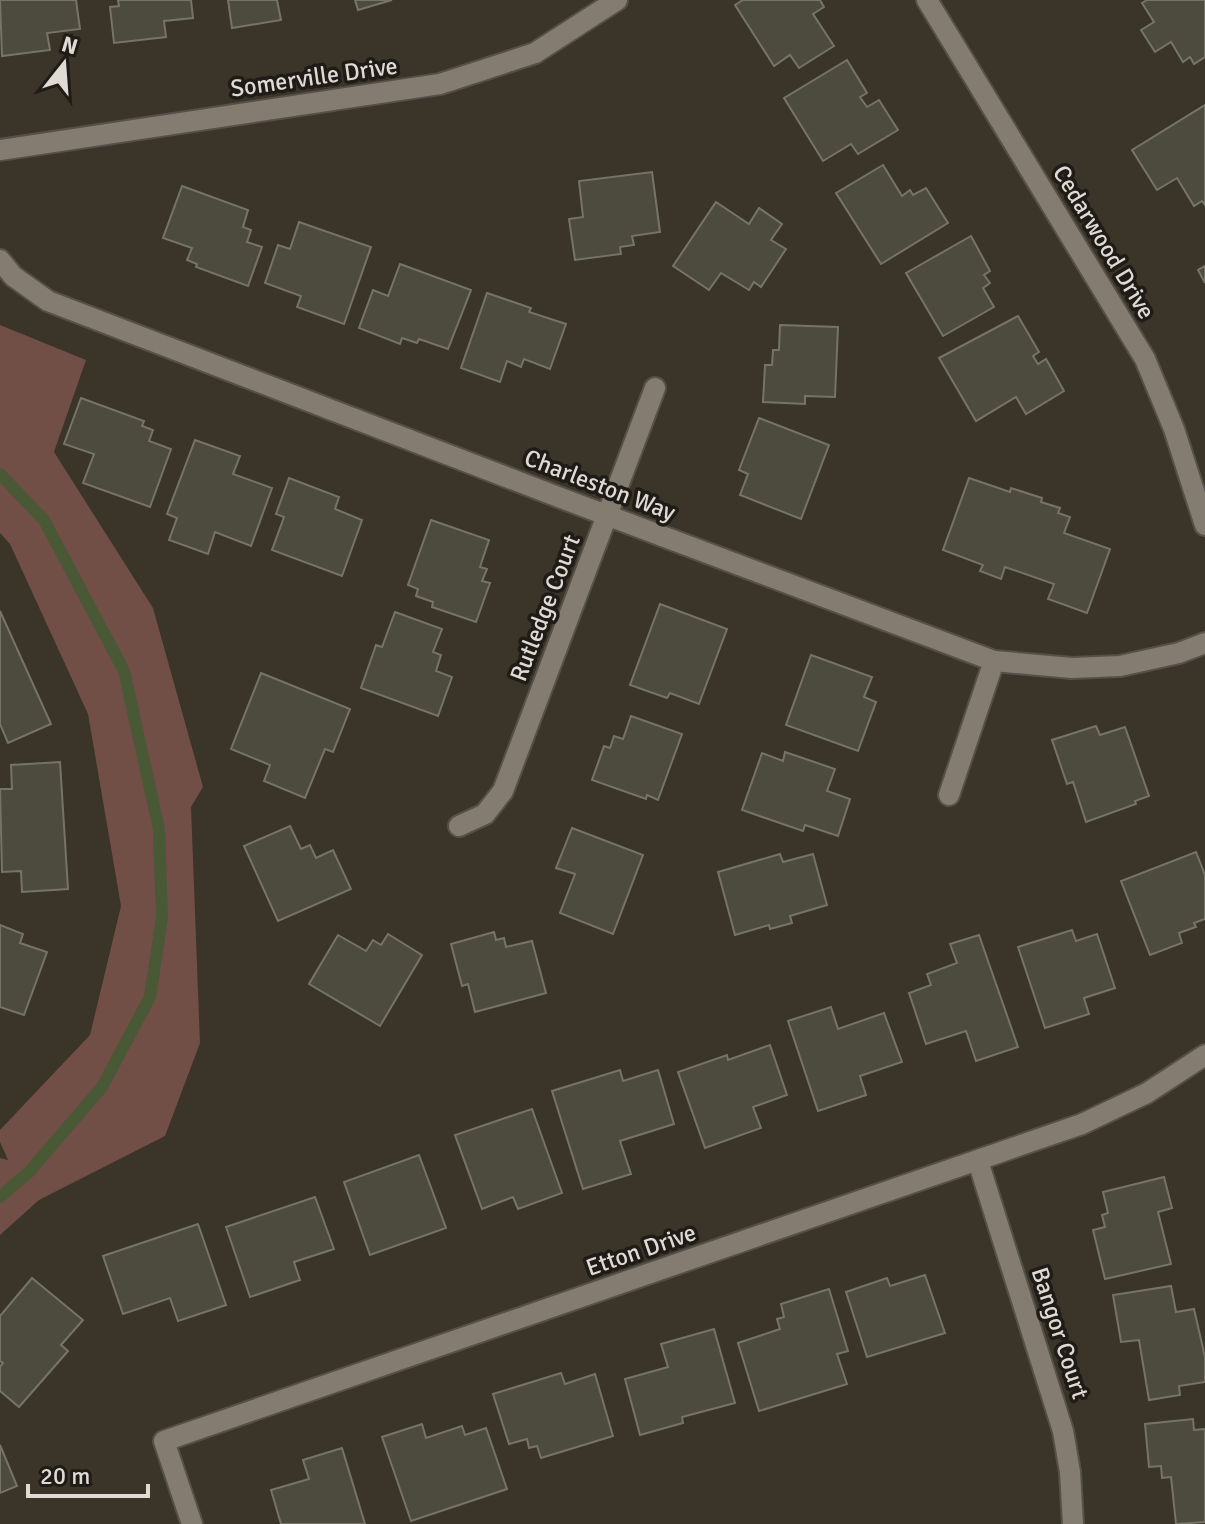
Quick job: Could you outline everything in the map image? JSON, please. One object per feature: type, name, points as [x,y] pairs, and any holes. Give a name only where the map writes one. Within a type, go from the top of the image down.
[{"type":"street","name":"Somerville Drive","points":[[0,150],[440,84],[535,53],[617,0]]},
{"type":"street","name":"Cedarwood Drive","points":[[927,0],[1145,359],[1174,429],[1205,525]]},
{"type":"street","name":"Charleston Way","points":[[0,260],[13,276],[48,301],[994,661],[1072,668],[1120,666],[1179,653],[1205,643]]},
{"type":"street","name":"Rutledge Court","points":[[459,826],[485,814],[503,791],[655,388]]},
{"type":"street","points":[[949,795],[994,661]]},
{"type":"street","name":"Etton Drive","points":[[192,1524],[164,1441],[1082,1124],[1147,1093],[1205,1055]]},
{"type":"street","name":"Bangor Court","points":[[978,1161],[1063,1431],[1070,1472],[1073,1524]]},
{"type":"shaded area","points":[[0,325],[86,360],[54,452],[153,608],[203,787],[191,807],[200,1043],[165,1136],[39,1200],[0,1235],[0,1158],[8,1160],[0,1142],[0,1130],[90,1035],[121,906],[88,714],[10,544],[0,533]]},
{"type":"building","points":[[0,0],[76,0],[80,29],[47,33],[50,50],[2,56]]},
{"type":"building","points":[[118,0],[191,0],[193,18],[164,21],[166,37],[114,43],[110,7],[119,6]]},
{"type":"building","points":[[228,0],[277,0],[281,20],[232,28]]},
{"type":"building","points":[[355,0],[392,0],[358,10]]},
{"type":"building","points":[[743,0],[820,0],[824,7],[813,14],[834,46],[799,68],[790,55],[774,66],[735,5]]},
{"type":"building","points":[[1147,0],[1205,0],[1205,57],[1194,64],[1190,57],[1183,62],[1171,42],[1155,52],[1141,30],[1154,22],[1142,3]]},
{"type":"building","points":[[847,60],[867,93],[860,97],[867,107],[879,100],[898,130],[858,154],[851,144],[823,161],[784,98]]},
{"type":"building","points":[[1205,105],[1205,205],[1202,201],[1194,206],[1177,178],[1157,190],[1132,150]]},
{"type":"building","points":[[883,165],[902,196],[910,190],[913,195],[926,188],[948,223],[881,264],[836,193]]},
{"type":"building","points":[[652,172],[660,232],[632,236],[634,245],[620,247],[621,254],[575,260],[569,219],[583,217],[579,181]]},
{"type":"building","points":[[182,186],[248,210],[243,227],[251,230],[247,242],[262,247],[248,286],[196,267],[197,264],[187,260],[192,248],[163,238]]},
{"type":"building","points":[[716,202],[749,224],[759,208],[782,224],[771,240],[786,249],[761,287],[754,282],[749,290],[721,273],[709,290],[673,266]]},
{"type":"building","points":[[299,222],[371,247],[344,324],[297,307],[301,296],[265,283],[278,245],[290,249]]},
{"type":"building","points":[[971,236],[990,271],[984,275],[990,283],[983,288],[994,307],[943,336],[906,273]]},
{"type":"building","points":[[400,264],[471,290],[448,349],[419,339],[417,343],[402,338],[400,344],[359,328],[373,290],[388,296]]},
{"type":"building","points":[[1205,266],[1205,283],[1198,270]]},
{"type":"building","points":[[487,293],[566,324],[550,369],[524,359],[521,367],[507,361],[500,382],[461,368]]},
{"type":"building","points":[[1018,316],[1039,352],[1033,356],[1038,364],[1046,359],[1064,391],[1026,414],[1016,397],[976,421],[939,358]]},
{"type":"building","points":[[780,325],[838,327],[835,397],[805,396],[805,404],[763,402],[765,365],[772,365],[773,350],[779,350]]},
{"type":"building","points":[[81,398],[144,421],[142,426],[153,430],[149,441],[171,449],[150,507],[83,483],[94,454],[64,444]]},
{"type":"building","points":[[759,418],[829,445],[801,519],[740,495],[748,474],[739,470]]},
{"type":"building","points":[[195,440],[240,456],[233,474],[272,488],[251,546],[215,532],[208,554],[169,540],[177,518],[167,514]]},
{"type":"building","points":[[289,478],[339,497],[335,509],[362,520],[342,576],[272,550],[284,517],[276,514]]},
{"type":"building","points":[[969,478],[1010,492],[1011,488],[1042,498],[1041,502],[1060,508],[1058,513],[1070,517],[1064,533],[1110,549],[1087,613],[1048,599],[1054,584],[1005,567],[1001,579],[980,571],[983,565],[943,550]]},
{"type":"building","points":[[431,520],[489,540],[480,567],[487,569],[482,581],[490,583],[476,622],[432,607],[433,602],[416,596],[418,589],[408,585]]},
{"type":"building","points":[[660,604],[727,629],[699,704],[670,693],[667,698],[630,685]]},
{"type":"building","points":[[0,611],[51,724],[8,743],[0,724]]},
{"type":"building","points":[[395,612],[442,629],[433,652],[441,655],[436,671],[452,677],[438,716],[361,688],[376,645],[382,647]]},
{"type":"building","points":[[811,655],[872,677],[864,697],[876,702],[858,751],[786,725]]},
{"type":"building","points":[[261,673],[350,709],[333,752],[325,749],[305,798],[264,781],[270,765],[231,749]]},
{"type":"building","points":[[631,716],[682,734],[658,800],[647,795],[646,799],[592,780],[604,746],[610,748],[614,736],[623,739]]},
{"type":"building","points":[[1096,726],[1100,735],[1125,727],[1149,796],[1135,801],[1136,804],[1086,822],[1073,782],[1067,784],[1052,740]]},
{"type":"building","points":[[785,752],[835,769],[827,791],[850,799],[838,836],[805,825],[803,831],[742,810],[762,753],[783,761]]},
{"type":"building","points":[[60,762],[68,889],[22,892],[21,871],[2,872],[0,789],[12,789],[11,765]]},
{"type":"building","points":[[290,826],[301,849],[310,845],[316,858],[333,850],[351,889],[278,921],[244,846]]},
{"type":"building","points":[[572,828],[643,855],[613,934],[560,913],[575,874],[556,868]]},
{"type":"building","points":[[1196,852],[1205,875],[1205,919],[1194,923],[1196,927],[1179,933],[1182,943],[1150,955],[1121,881]]},
{"type":"building","points":[[780,854],[783,862],[813,854],[827,905],[790,916],[792,923],[770,929],[769,925],[735,935],[718,872]]},
{"type":"building","points":[[0,925],[23,934],[20,943],[47,952],[24,1015],[0,1007]]},
{"type":"building","points":[[1072,930],[1076,941],[1097,934],[1115,988],[1084,998],[1089,1014],[1045,1028],[1018,947]]},
{"type":"building","points":[[494,932],[496,940],[504,938],[506,947],[532,941],[546,993],[475,1012],[468,984],[462,986],[451,944]]},
{"type":"building","points":[[388,934],[422,955],[380,1026],[309,984],[338,935],[366,951],[373,940],[381,945]]},
{"type":"building","points":[[979,935],[1018,1047],[976,1061],[966,1031],[926,1044],[909,993],[931,985],[927,974],[957,963],[950,944]]},
{"type":"building","points":[[831,1007],[838,1029],[884,1013],[902,1062],[860,1076],[866,1095],[818,1111],[788,1021]]},
{"type":"building","points":[[770,1045],[787,1095],[753,1107],[761,1128],[705,1148],[678,1072],[727,1055],[728,1060]]},
{"type":"building","points":[[620,1070],[623,1081],[658,1070],[674,1124],[620,1141],[631,1174],[583,1189],[552,1091]]},
{"type":"building","points":[[532,1109],[562,1193],[518,1209],[513,1197],[482,1209],[455,1135]]},
{"type":"building","points":[[419,1155],[446,1228],[370,1255],[344,1182]]},
{"type":"building","points":[[1164,1177],[1172,1208],[1158,1212],[1171,1264],[1105,1279],[1093,1230],[1105,1227],[1102,1215],[1108,1213],[1103,1192]]},
{"type":"building","points":[[315,1197],[334,1249],[294,1262],[300,1280],[250,1297],[226,1227]]},
{"type":"building","points":[[198,1224],[226,1305],[178,1321],[170,1298],[123,1314],[103,1256]]},
{"type":"building","points":[[925,1275],[945,1333],[867,1357],[846,1292],[887,1278],[890,1286]]},
{"type":"building","points":[[32,1278],[83,1320],[61,1345],[68,1351],[19,1407],[0,1391],[0,1367],[3,1363],[0,1361],[0,1316]]},
{"type":"building","points":[[1171,1286],[1176,1312],[1194,1309],[1205,1357],[1205,1382],[1179,1386],[1180,1395],[1149,1400],[1139,1340],[1121,1342],[1113,1295]]},
{"type":"building","points":[[829,1289],[848,1351],[837,1354],[847,1384],[759,1411],[738,1343],[780,1329],[777,1319],[784,1317],[781,1304]]},
{"type":"building","points":[[714,1329],[735,1403],[682,1417],[683,1423],[640,1435],[625,1379],[668,1367],[661,1344]]},
{"type":"building","points":[[561,1373],[565,1384],[595,1374],[613,1436],[541,1458],[537,1446],[529,1448],[527,1439],[509,1444],[493,1394]]},
{"type":"building","points":[[1193,1419],[1194,1430],[1205,1429],[1205,1522],[1176,1524],[1171,1477],[1162,1478],[1161,1466],[1149,1467],[1145,1424]]},
{"type":"building","points":[[422,1424],[426,1438],[462,1426],[465,1435],[486,1428],[507,1489],[411,1521],[382,1437]]},
{"type":"building","points":[[0,1445],[17,1486],[0,1493]]},
{"type":"building","points":[[342,1448],[365,1524],[281,1524],[271,1490],[309,1479],[303,1460]]},
{"type":"waterway","points":[[0,474],[44,520],[124,671],[159,829],[162,918],[150,997],[102,1087],[29,1172],[0,1197]]}]
